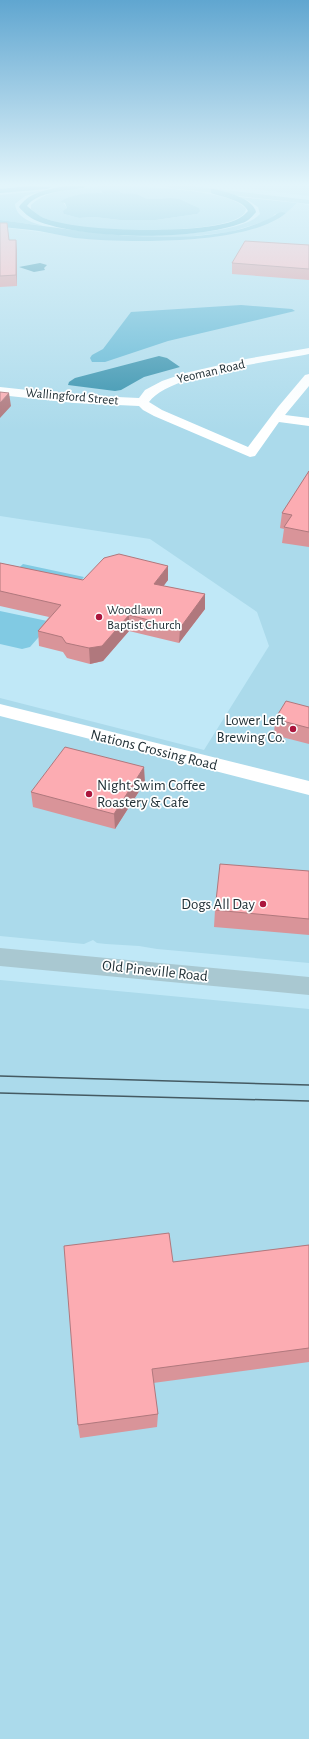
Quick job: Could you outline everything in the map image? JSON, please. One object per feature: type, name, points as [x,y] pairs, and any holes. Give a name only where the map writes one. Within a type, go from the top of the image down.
[{"type":"street","name":"Yeoman Road","points":[[143,402],[146,395],[153,390],[178,378],[309,351]]},
{"type":"street","points":[[143,402],[147,407],[158,413],[250,453],[276,418],[309,378]]},
{"type":"street","name":"Wallingford Street","points":[[0,391],[80,399],[143,402]]},
{"type":"street","points":[[276,418],[309,422]]},
{"type":"street","name":"Nations Crossing Road","points":[[0,710],[309,788]]},
{"type":"street","name":"Old Pineville Road","points":[[0,957],[309,986]]},
{"type":"shaded area","points":[[0,267],[309,267],[309,963],[106,944],[97,943],[93,940],[84,944],[0,936],[0,698],[204,750],[269,646],[257,612],[150,539],[0,516]]},
{"type":"shaded area","points":[[19,267],[45,267],[45,270],[34,272]]},
{"type":"shaded area","points":[[241,305],[292,309],[295,311],[168,341],[105,362],[92,362],[90,358],[92,355],[103,349],[131,312]]},
{"type":"shaded area","points":[[159,356],[167,358],[180,367],[144,377],[121,390],[115,391],[68,385],[69,382],[75,378]]},
{"type":"shaded area","points":[[23,564],[84,577],[71,592],[8,578]]},
{"type":"shaded area","points":[[0,611],[52,622],[30,647],[22,649],[0,644]]},
{"type":"shaded area","points":[[0,980],[309,1009],[309,1739],[0,1739]]},
{"type":"building","points":[[0,267],[16,267],[16,275],[0,276]]},
{"type":"building","points":[[285,267],[309,267],[309,269]]},
{"type":"building","points":[[0,392],[9,393],[0,403]]},
{"type":"building","points":[[309,471],[309,532],[284,527],[292,515],[282,513]]},
{"type":"building","name":"Woodlawn Baptist Church","points":[[119,554],[168,566],[154,584],[205,594],[180,628],[129,615],[102,646],[89,648],[66,643],[62,637],[38,631],[61,605],[0,591],[0,563],[83,580],[104,558]]},
{"type":"building","points":[[286,701],[309,707],[309,728],[275,719]]},
{"type":"building","name":"Night Swim Coffee Roastery & Cafe","points":[[65,747],[144,767],[114,814],[31,792]]},
{"type":"building","name":"Dogs All Day","points":[[220,864],[309,871],[309,919],[215,910]]},
{"type":"building","points":[[169,1233],[173,1262],[309,1245],[309,1348],[152,1369],[158,1414],[78,1425],[64,1246]]},
{"type":"tram line","points":[[0,1076],[309,1085]]},
{"type":"tram line","points":[[0,1093],[309,1101]]},
{"type":"place","name":"Woodlawn Baptist Church","points":[[99,617]]},
{"type":"place","name":"Lower Left Brewing Co.","points":[[293,729]]},
{"type":"place","name":"Night Swim Coffee Roastery & Cafe","points":[[89,794]]},
{"type":"place","name":"Dogs All Day","points":[[263,904]]}]
